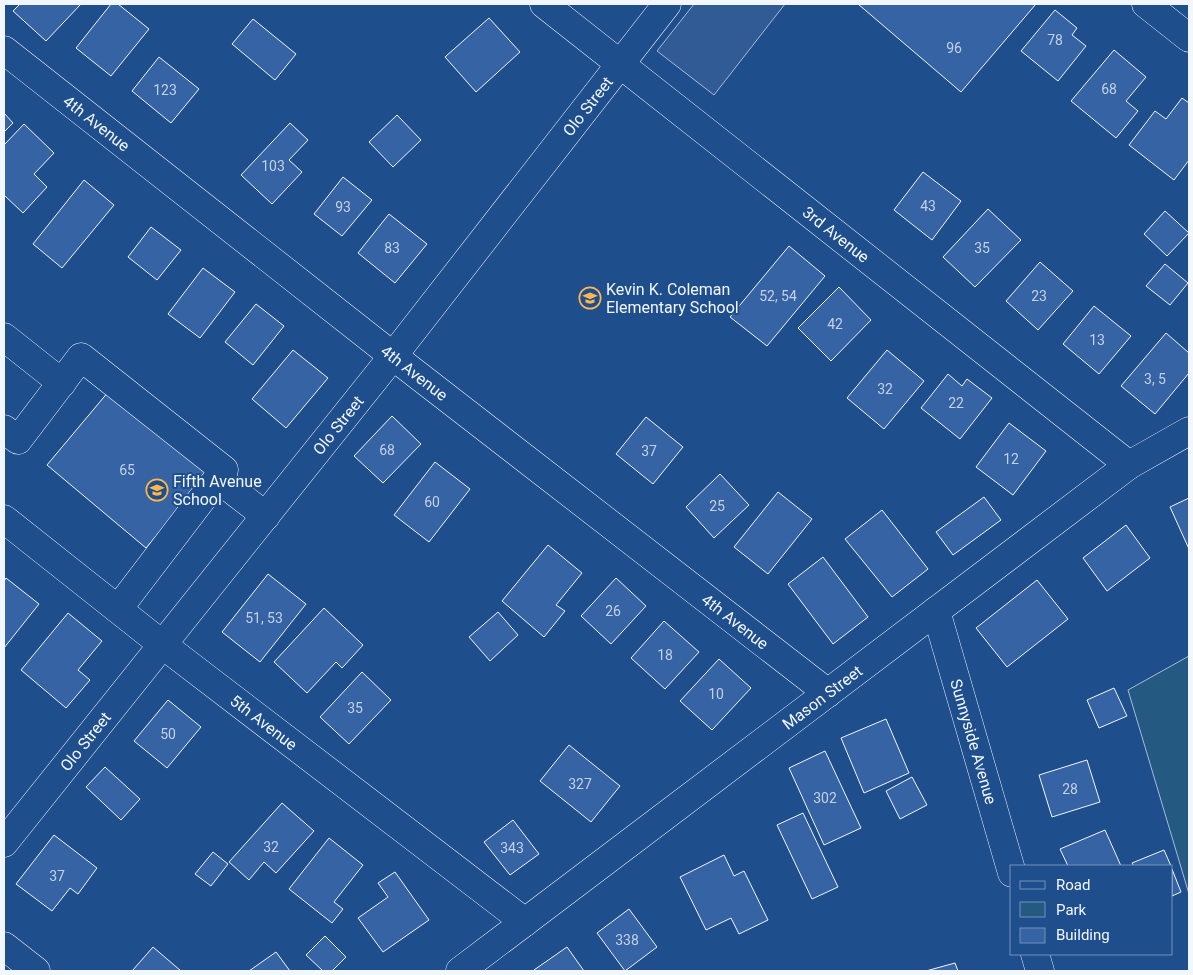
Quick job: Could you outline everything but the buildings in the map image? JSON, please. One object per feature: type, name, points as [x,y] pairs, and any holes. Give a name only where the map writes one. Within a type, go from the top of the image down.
[{"type":"street","name":"3rd Avenue","points":[[544,4],[1129,465]]},
{"type":"street","name":"Olo Street","points":[[4,843],[394,356],[667,4]]},
{"type":"street","points":[[1146,4],[1189,38]]},
{"type":"street","name":"4th Avenue","points":[[4,50],[828,693]]},
{"type":"street","points":[[4,337],[62,383]]},
{"type":"street","points":[[4,429],[18,440],[81,358],[224,470],[118,609]]},
{"type":"street","name":"Mason Street","points":[[460,971],[1129,465],[1189,431]]},
{"type":"street","points":[[218,479],[266,516]]},
{"type":"street","name":"5th Avenue","points":[[4,519],[163,645],[525,922]]},
{"type":"street","name":"Sunnyside Avenue","points":[[936,611],[1010,866]]},
{"type":"street","points":[[4,946],[36,971]]},
{"type":"street","points":[[1035,955],[1040,971]]},
{"type":"green space","points":[[1189,656],[1189,894],[1128,690]]},
{"type":"shaded area","points":[[694,4],[785,4],[714,95],[657,51]]},
{"type":"place","name":"Kevin K. Coleman Elementary School","points":[[590,298]]},
{"type":"place","name":"Fifth Avenue School","points":[[157,490]]}]
